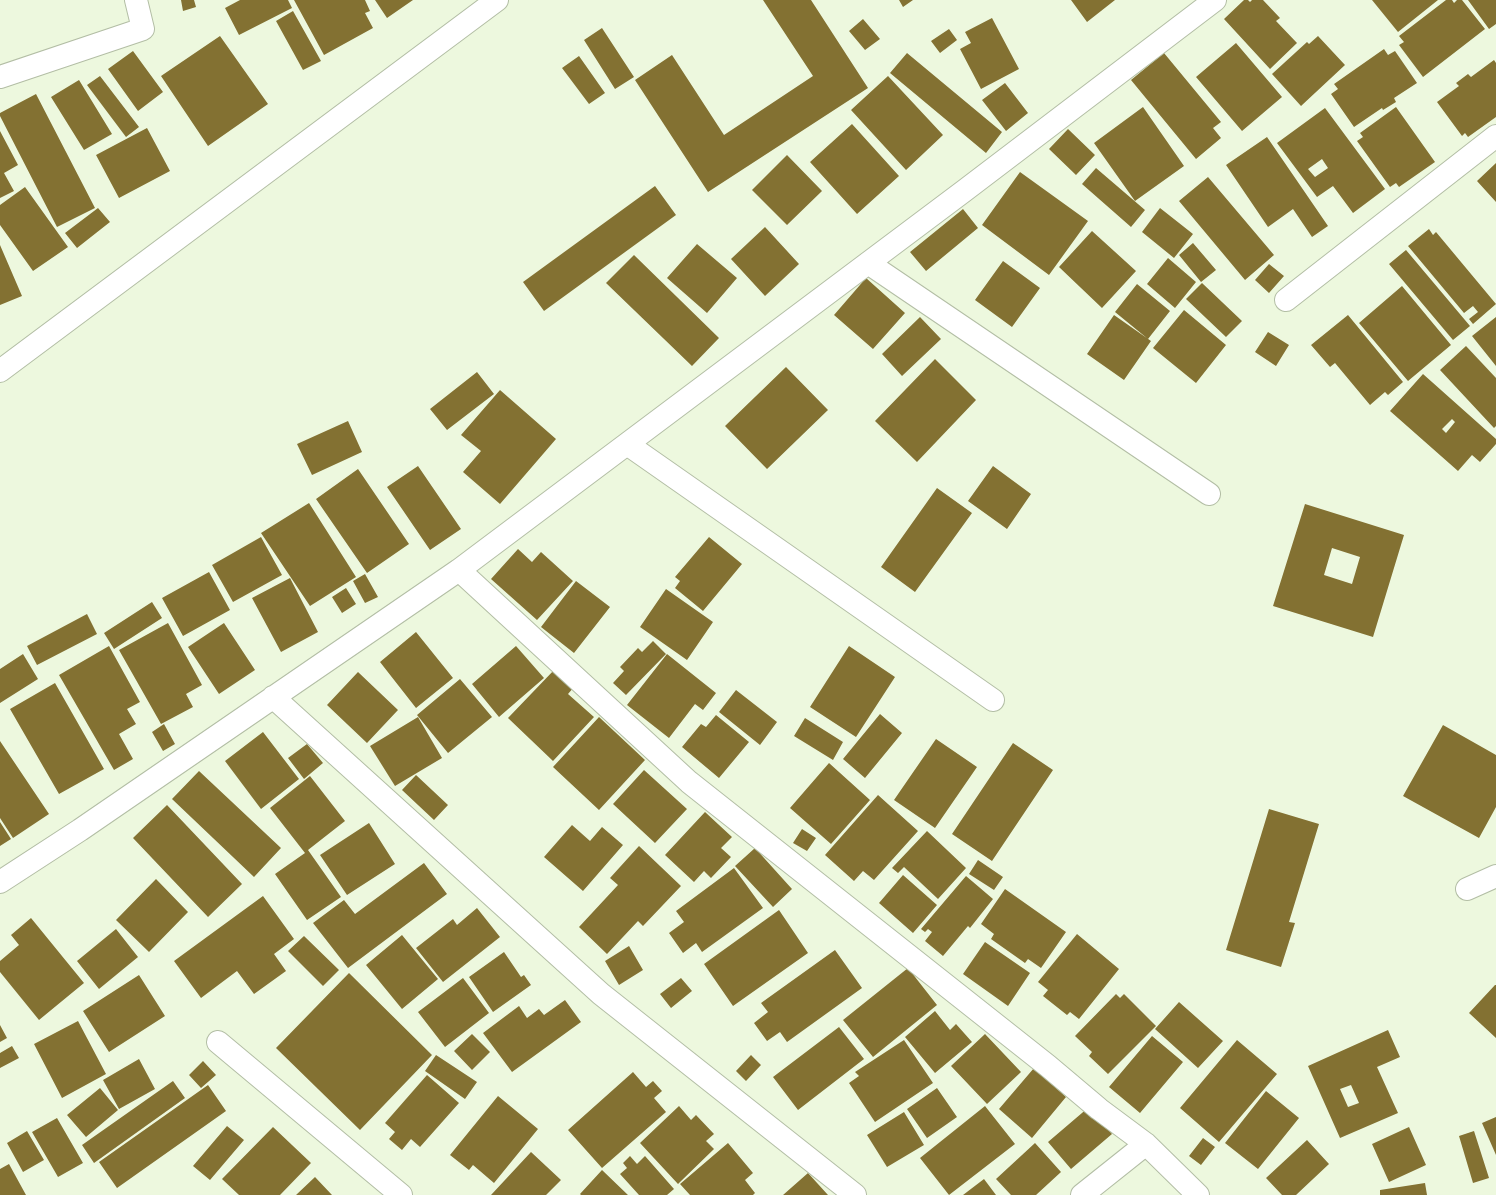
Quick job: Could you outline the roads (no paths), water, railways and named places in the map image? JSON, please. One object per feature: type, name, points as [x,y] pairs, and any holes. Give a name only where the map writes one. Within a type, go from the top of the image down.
[{"type":"street","points":[[0,77],[143,29],[136,0]]},
{"type":"street","points":[[0,372],[497,0]]},
{"type":"street","points":[[0,882],[80,830],[458,570],[868,263],[1215,0]]},
{"type":"street","points":[[1286,300],[1496,136]]},
{"type":"street","points":[[868,263],[1209,494]]},
{"type":"street","points":[[627,444],[993,700]]},
{"type":"street","points":[[458,570],[690,782],[1048,1066],[1099,1109],[1146,1144],[1198,1195]]},
{"type":"street","points":[[273,697],[601,994],[855,1195]]},
{"type":"street","points":[[1467,889],[1496,876]]},
{"type":"street","points":[[218,1042],[400,1195]]},
{"type":"street","points":[[1082,1195],[1146,1144]]}]
